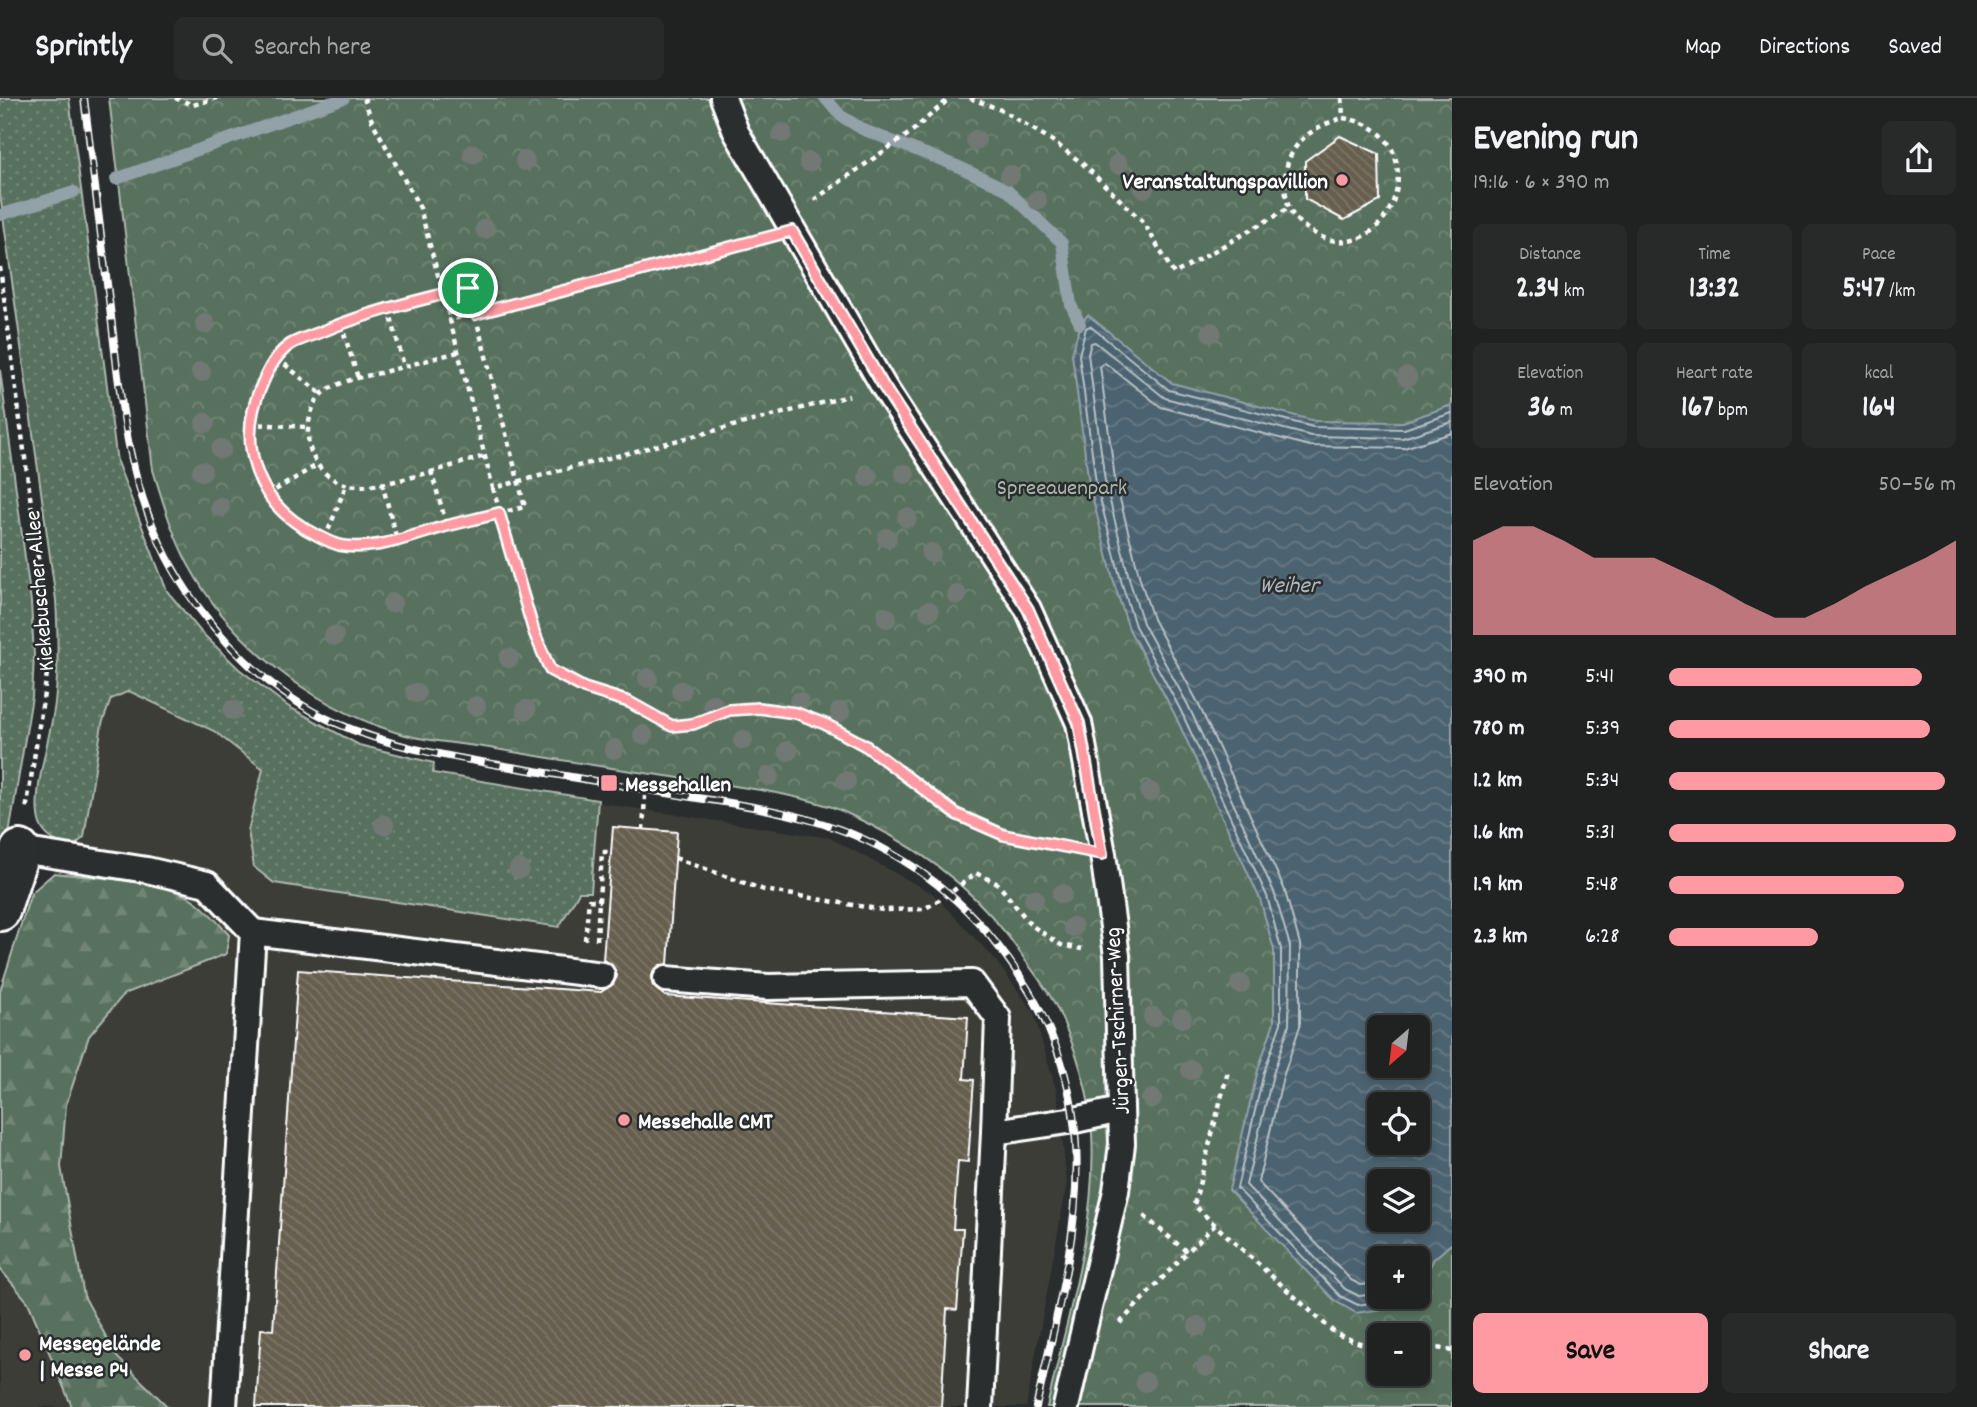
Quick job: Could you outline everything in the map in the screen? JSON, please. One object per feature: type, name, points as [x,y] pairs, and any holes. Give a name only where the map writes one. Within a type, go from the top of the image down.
[{"type":"street","points":[[0,911],[20,850]]},
{"type":"lane","name":"Jürgen-Tschirner-Weg","points":[[723,98],[736,132],[884,387],[1028,609],[1079,723],[1117,956],[1122,1144],[1116,1191],[1066,1407]]},
{"type":"lane","points":[[20,850],[147,870],[207,884],[253,932],[592,974]]},
{"type":"lane","points":[[224,1407],[253,932]]},
{"type":"lane","points":[[666,979],[768,987],[972,983],[998,1018],[980,1407]]},
{"type":"lane","points":[[994,1132],[1075,1120],[1120,1110]]},
{"type":"path","points":[[175,98],[193,105],[217,98]]},
{"type":"path","points":[[364,98],[372,121],[419,208],[499,513],[534,632],[550,670],[584,688],[629,702],[672,726],[693,724],[729,710],[759,708],[796,713],[825,724],[866,746],[956,814],[1004,835],[1102,854]]},
{"type":"path","points":[[450,320],[786,221],[910,133],[950,98]]},
{"type":"path","points":[[970,98],[1001,110],[1050,139],[1083,164],[1144,223],[1174,274],[1289,208]]},
{"type":"path","points":[[1342,98],[1343,118]]},
{"type":"path","points":[[1343,118],[1361,121],[1380,132],[1398,162],[1397,192],[1385,219],[1362,239],[1334,241],[1312,233],[1296,219],[1289,208],[1284,178],[1289,154],[1310,132],[1325,123],[1343,118]]},
{"type":"path","name":"Kiekebuscher Allee","points":[[0,267],[44,603],[48,667],[20,850]]},
{"type":"path","points":[[468,288],[525,507],[363,547],[342,546],[302,528],[283,515],[267,495],[250,450],[250,424],[254,401],[277,358],[290,345],[341,324],[443,294],[468,288]]},
{"type":"path","points":[[389,309],[404,366]]},
{"type":"path","points":[[341,324],[358,378]]},
{"type":"path","points":[[458,352],[358,378],[334,386],[321,394],[307,427],[308,446],[317,465],[328,476],[346,485],[360,486],[382,483],[485,456]]},
{"type":"path","points":[[277,358],[321,394]]},
{"type":"path","points":[[493,488],[884,387]]},
{"type":"path","points":[[250,424],[307,427]]},
{"type":"path","points":[[267,495],[317,465]]},
{"type":"path","points":[[431,471],[447,526]]},
{"type":"path","points":[[382,483],[397,540]]},
{"type":"path","points":[[325,539],[346,485]]},
{"type":"path","points":[[643,830],[645,796]]},
{"type":"path","points":[[596,950],[602,852],[611,852]]},
{"type":"path","points":[[675,858],[764,890],[883,910],[924,909],[976,873],[998,884],[1031,925],[1060,945],[1117,956]]},
{"type":"path","points":[[592,974],[589,900],[599,901]]},
{"type":"path","points":[[1228,1071],[1194,1205],[1336,1335],[1367,1344]]},
{"type":"path","points":[[1116,1191],[1187,1252]]},
{"type":"path","points":[[1074,1372],[1215,1225]]},
{"type":"path","points":[[1430,1346],[1452,1351]]},
{"type":"shaded area","points":[[80,665],[281,714],[436,778],[830,838],[932,893],[993,957],[1033,1011],[1057,1093],[1067,1183],[1026,1407],[0,1407],[0,991],[31,893],[54,872],[61,837]]},
{"type":"green space","points":[[0,98],[69,98],[117,462],[167,591],[201,632],[239,669],[289,707],[359,745],[434,763],[433,773],[598,800],[591,892],[579,892],[559,927],[274,883],[254,867],[248,831],[263,769],[214,731],[129,691],[111,699],[102,724],[84,837],[73,847],[53,840],[42,829],[38,797],[56,689],[56,600],[0,194]]},
{"type":"green space","name":"Spreeauenpark","points":[[109,98],[1452,98],[1452,1407],[1047,1407],[1085,1237],[1092,1168],[1091,1118],[1080,1070],[1057,1008],[1008,936],[973,897],[934,863],[890,835],[832,807],[749,788],[415,737],[361,719],[301,686],[249,644],[205,592],[188,564],[168,518],[153,470]]},
{"type":"green space","points":[[0,370],[31,602],[34,656],[32,697],[7,846],[0,869]]},
{"type":"green space","points":[[54,873],[123,880],[176,891],[200,905],[229,935],[226,954],[124,994],[89,1036],[66,1105],[61,1167],[84,1296],[117,1357],[168,1407],[72,1407],[28,1302],[0,1269],[0,991],[31,893]]},
{"type":"water","name":"Weiher","points":[[1088,315],[1172,383],[1315,421],[1403,422],[1452,405],[1452,1243],[1434,1259],[1430,1266],[1430,1246],[1367,1246],[1367,1309],[1382,1309],[1356,1313],[1335,1301],[1229,1190],[1258,1070],[1274,1022],[1274,950],[1260,899],[1174,713],[1129,629],[1089,484],[1072,354],[1080,324]]},
{"type":"building","name":"Veranstaltungspavillion","points":[[1340,136],[1379,154],[1380,201],[1344,220],[1305,199],[1305,161]]},
{"type":"building","name":"Messehalle CMT","points":[[613,827],[677,832],[668,964],[660,965],[654,970],[651,979],[653,986],[665,996],[968,1017],[964,1079],[974,1080],[968,1162],[958,1161],[953,1229],[963,1229],[957,1310],[947,1309],[941,1407],[256,1407],[261,1329],[273,1330],[298,970],[601,992],[613,984],[617,976],[611,964],[603,960]]},
{"type":"waterway","points":[[116,179],[344,98]]},
{"type":"waterway","points":[[825,98],[841,116],[864,130],[957,166],[1006,189],[1062,243],[1071,305],[1080,324]]},
{"type":"waterway","points":[[0,215],[74,192]]},
{"type":"railway","points":[[84,98],[125,426],[143,501],[175,572],[198,607],[227,642],[260,674],[315,713],[355,731],[393,743],[473,761],[762,808],[840,830],[866,840],[914,867],[957,901],[995,942],[1034,999],[1059,1055],[1073,1111],[1077,1167],[1073,1224],[1064,1283],[1036,1407]]},
{"type":"place","name":"Veranstaltungspavillion","points":[[1342,180]]},
{"type":"place","name":"Messehallen","points":[[609,783]]},
{"type":"place","name":"Messehalle CMT","points":[[624,1120]]},
{"type":"place","name":"Messegelände | Messe P4","points":[[25,1355]]},
{"type":"route","points":[[792,231],[884,387],[1028,609],[1079,723],[1102,854],[1004,835],[956,814],[866,746],[825,724],[796,713],[759,708],[729,710],[693,724],[672,726],[629,702],[584,688],[550,670],[534,632],[499,513],[363,547],[342,546],[302,528],[283,515],[267,495],[250,450],[250,424],[254,401],[277,358],[290,345],[341,324],[468,288],[475,314],[792,231]]}]
